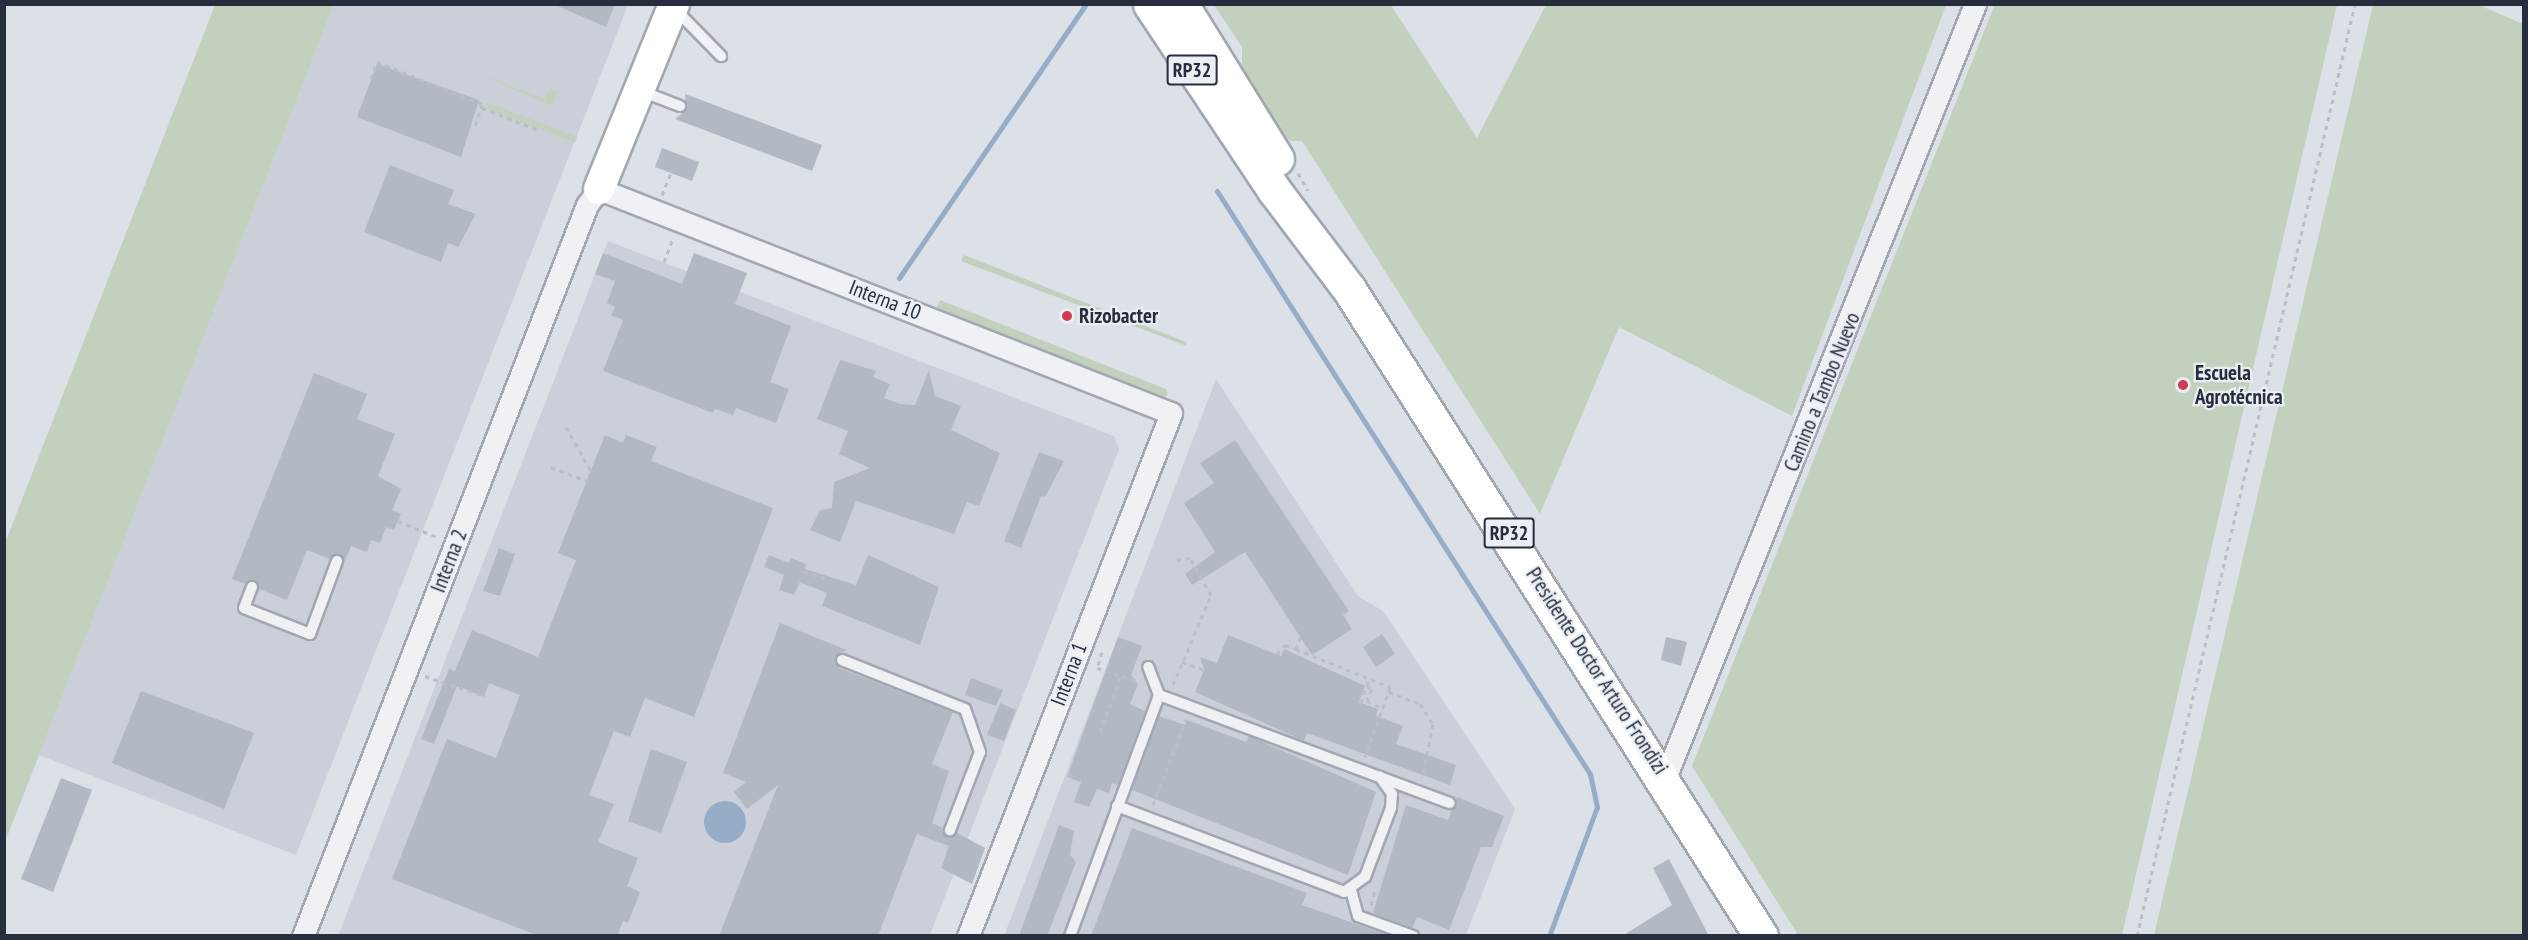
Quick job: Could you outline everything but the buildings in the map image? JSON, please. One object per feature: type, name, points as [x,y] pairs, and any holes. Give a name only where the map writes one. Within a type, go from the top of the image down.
[{"type":"main road","points":[[1133,4],[1236,135]]},
{"type":"main road","name":"Presidente Doctor Arturo Frondizi","points":[[1150,4],[1236,135],[1349,289]]},
{"type":"main road","name":"Presidente Doctor Arturo Frondizi","points":[[1185,13],[1349,289],[1665,778],[1761,936]]},
{"type":"street","name":"Camino a Tambo Nuevo","points":[[1665,778],[1975,4]]},
{"type":"street","points":[[598,189],[674,6]]},
{"type":"street","name":"Interna 10","points":[[598,189],[1171,413]]},
{"type":"street","name":"Interna 2","points":[[303,936],[587,205],[598,189]]},
{"type":"street","name":"Interna 1","points":[[968,936],[1171,413]]},
{"type":"lane","points":[[674,6],[721,56]]},
{"type":"lane","points":[[638,90],[680,106]]},
{"type":"lane","points":[[252,587],[244,608],[310,634],[337,561]]},
{"type":"lane","points":[[842,660],[965,709],[980,752],[950,830]]},
{"type":"lane","points":[[1148,667],[1160,695],[1450,803]]},
{"type":"lane","points":[[1070,936],[1160,695]]},
{"type":"lane","points":[[1117,806],[1338,891],[1351,890],[1365,877],[1391,808],[1392,794],[1380,777]]},
{"type":"lane","points":[[1351,890],[1358,916],[1413,936]]},
{"type":"path","points":[[2137,936],[2355,4]]},
{"type":"path","points":[[371,80],[377,62],[538,130]]},
{"type":"path","points":[[474,130],[482,108]]},
{"type":"path","points":[[664,262],[680,220]]},
{"type":"path","points":[[566,427],[591,471]]},
{"type":"path","points":[[551,467],[587,481]]},
{"type":"path","points":[[398,521],[455,544]]},
{"type":"path","points":[[1102,652],[1097,668],[1121,676],[1173,687],[1211,595],[1190,558],[1176,560]]},
{"type":"path","points":[[804,571],[826,579]]},
{"type":"path","points":[[1296,649],[1301,637]]},
{"type":"path","points":[[1276,654],[1285,645],[1390,687],[1365,757]]},
{"type":"path","points":[[1182,662],[1204,670]]},
{"type":"path","points":[[407,669],[481,695]]},
{"type":"path","points":[[1100,732],[1121,676]]},
{"type":"path","points":[[1361,703],[1369,680]]},
{"type":"path","points":[[1367,687],[1372,689],[1367,701],[1383,708]]},
{"type":"path","points":[[1389,692],[1420,704],[1432,724],[1423,778]]},
{"type":"path","points":[[1153,807],[1190,706]]},
{"type":"shaded area","points":[[334,5],[628,5],[296,855],[39,755]]},
{"type":"shaded area","points":[[608,241],[1114,436],[1119,449],[930,935],[338,936]]},
{"type":"shaded area","points":[[1216,379],[1358,596],[1383,611],[1515,809],[1466,935],[1004,936]]},
{"type":"green space","points":[[1995,4],[2337,5],[2122,935],[1798,935],[1692,766]]},
{"type":"green space","points":[[215,5],[334,5],[5,842],[5,543]]},
{"type":"green space","points":[[1214,5],[1391,5],[1477,138],[1546,5],[1946,5],[1792,416],[1619,327],[1540,514],[1302,141],[1290,141],[1270,118],[1242,67],[1242,47]]},
{"type":"green space","points":[[2373,5],[2479,5],[2523,24],[2523,935],[2154,935]]},
{"type":"green space","points":[[469,70],[544,99],[550,88],[558,91],[552,106]]},
{"type":"green space","points":[[487,102],[577,137],[575,143],[485,108]]},
{"type":"green space","points":[[964,255],[1186,342],[1187,346],[961,261]]},
{"type":"green space","points":[[940,300],[1166,389],[1168,395],[1162,398],[936,309]]},
{"type":"water","points":[[725,801],[733,802],[740,807],[745,814],[745,830],[740,837],[733,842],[725,843],[717,842],[710,837],[705,830],[704,822],[705,814],[710,807],[717,802]]},
{"type":"waterway","points":[[899,278],[1086,4]]},
{"type":"waterway","points":[[1217,191],[1590,774],[1597,807],[1549,936]]},
{"type":"place","name":"Rizobacter","points":[[1067,316]]},
{"type":"place","name":"Escuela Agrotécnica","points":[[2183,385]]}]
